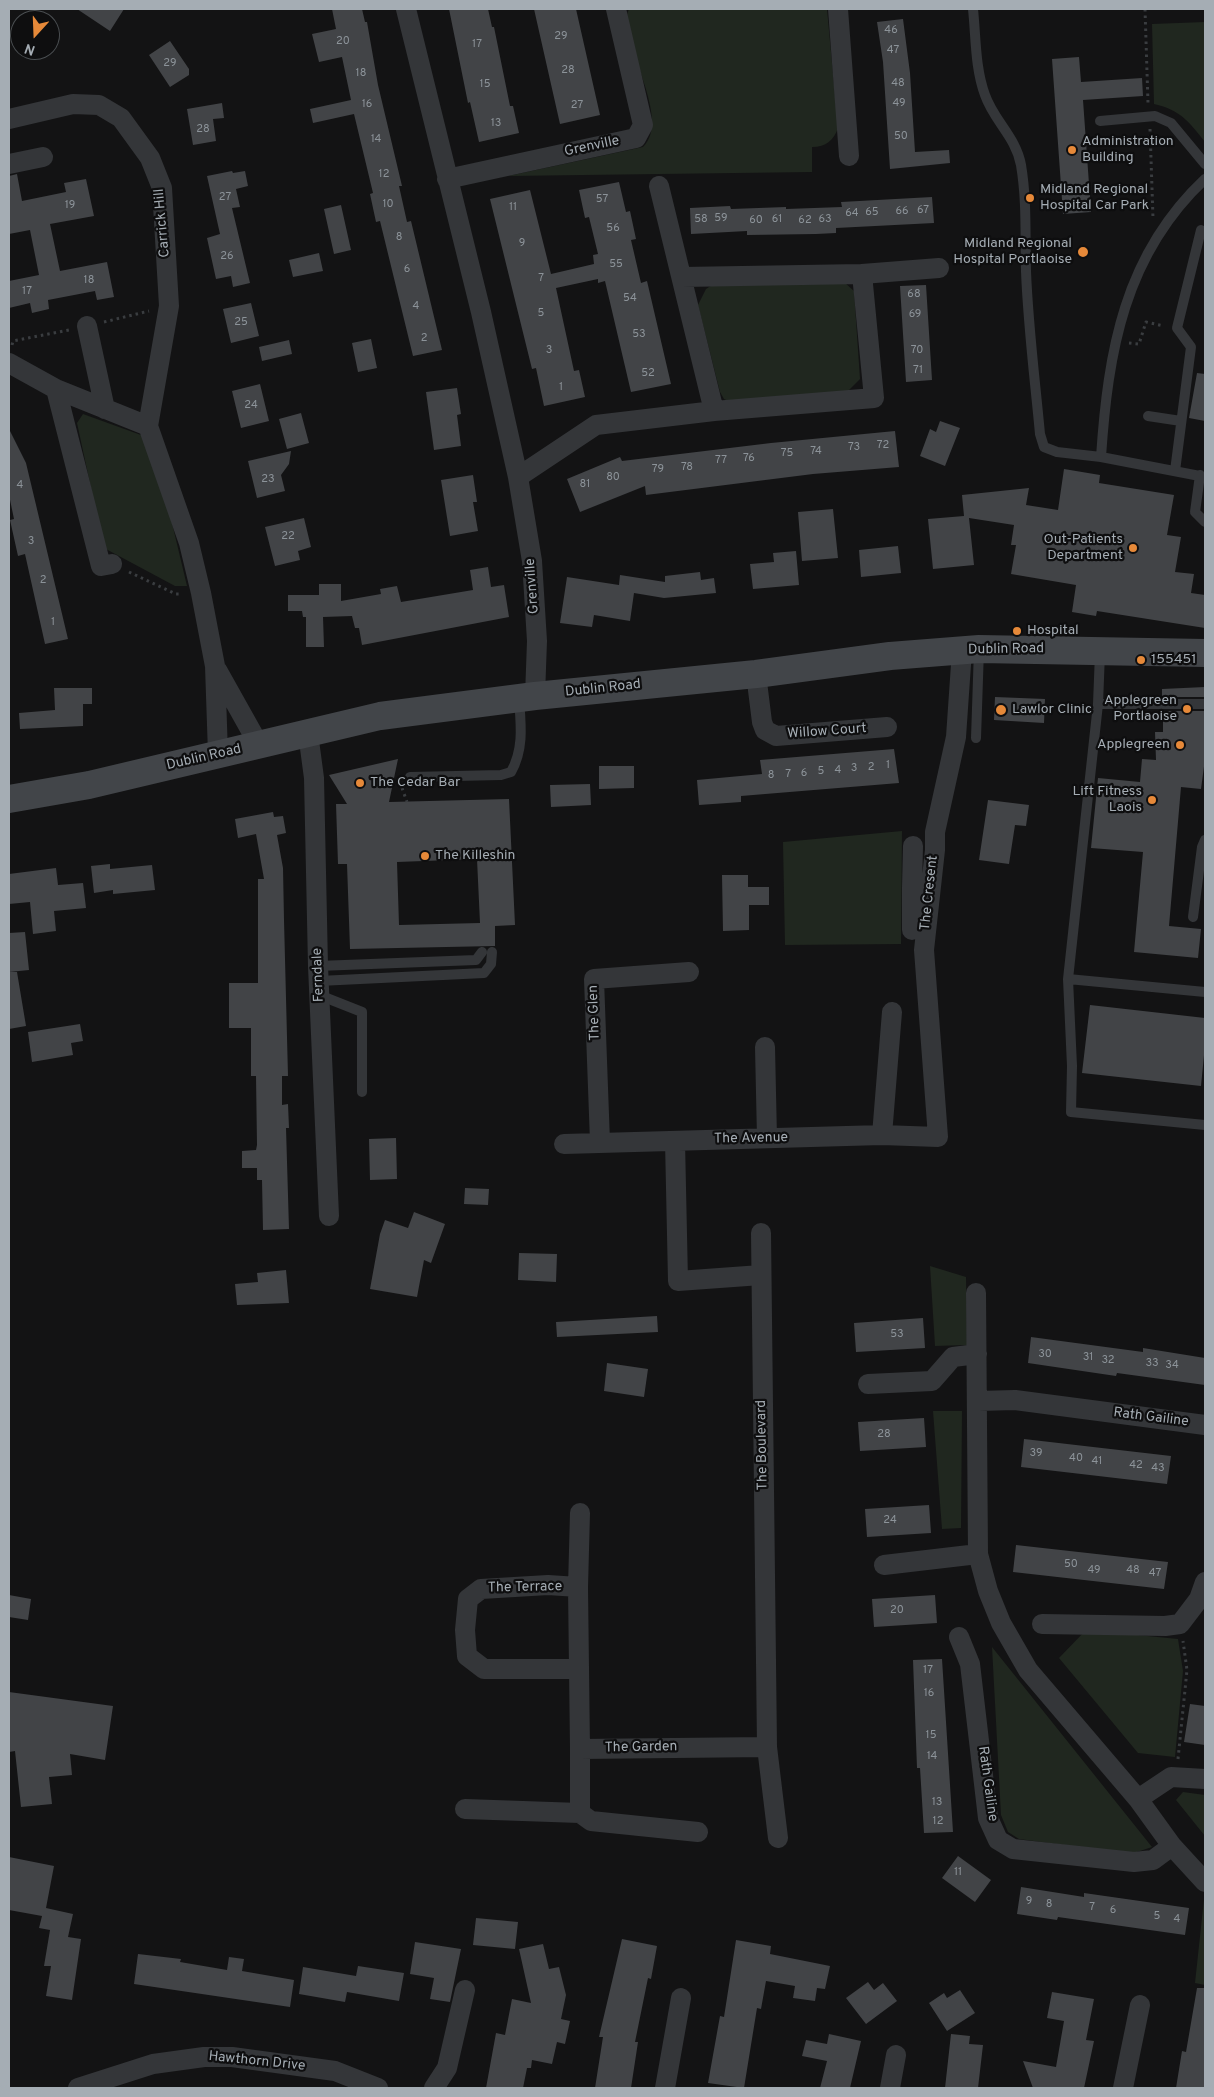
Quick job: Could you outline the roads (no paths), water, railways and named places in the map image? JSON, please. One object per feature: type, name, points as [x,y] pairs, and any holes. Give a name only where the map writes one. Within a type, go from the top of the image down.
[{"type":"main road","name":"Dublin Road","points":[[9,799],[89,785],[380,716],[527,697],[756,674],[890,656],[970,650],[1100,649],[1205,653]]},
{"type":"street","name":"Grenville","points":[[406,9],[447,179],[482,312],[518,477],[532,561],[537,641],[527,697]]},
{"type":"street","name":"Grenville","points":[[447,179],[636,138],[643,125],[616,9]]},
{"type":"street","points":[[838,9],[849,156]]},
{"type":"street","name":"Carrick Hill","points":[[9,119],[73,104],[99,105],[121,118],[150,158],[162,188],[169,306],[148,426],[189,543],[201,593],[215,666],[218,754]]},
{"type":"street","points":[[9,164],[43,157]]},
{"type":"street","points":[[660,186],[714,411]]},
{"type":"street","points":[[682,277],[862,274],[939,268]]},
{"type":"street","points":[[518,477],[596,425],[714,411],[874,398],[862,274]]},
{"type":"street","points":[[87,326],[105,409]]},
{"type":"street","points":[[9,363],[56,389],[148,426]]},
{"type":"street","points":[[56,389],[101,566],[112,564]]},
{"type":"street","name":"The Cresent","points":[[938,1137],[921,889],[956,737],[970,650]]},
{"type":"street","name":"Carrick Hill","points":[[215,666],[259,745]]},
{"type":"street","name":"Willow Court","points":[[756,674],[762,722],[766,730],[776,736],[887,727]]},
{"type":"street","name":"Ferndale","points":[[308,733],[314,778],[319,981],[329,1216]]},
{"type":"street","points":[[912,930],[921,889],[913,846]]},
{"type":"street","name":"The Glen","points":[[600,1142],[594,979],[689,972]]},
{"type":"street","points":[[882,1135],[892,1012]]},
{"type":"street","points":[[765,1047],[767,1138]]},
{"type":"street","name":"The Avenue","points":[[564,1144],[882,1135],[938,1137]]},
{"type":"street","points":[[675,1141],[678,1281],[760,1275]]},
{"type":"street","name":"The Boulevard","points":[[761,1232],[760,1275],[767,1747],[778,1838]]},
{"type":"street","points":[[976,1293],[978,1554],[988,1591],[1001,1623],[1028,1670],[1138,1799],[1172,1846],[1205,1882]]},
{"type":"street","points":[[868,1384],[932,1381],[953,1357],[977,1354]]},
{"type":"street","name":"Rath Gailine","points":[[978,1401],[1015,1400],[1205,1425]]},
{"type":"street","points":[[580,1513],[578,1587],[580,1813]]},
{"type":"street","points":[[884,1565],[978,1554]]},
{"type":"street","points":[[1042,1624],[1166,1626],[1180,1624],[1199,1600],[1205,1582]]},
{"type":"street","name":"The Terrace","points":[[578,1587],[548,1585],[481,1589],[468,1599],[465,1630],[467,1656],[484,1669],[578,1669]]},
{"type":"street","name":"Rath Gailine","points":[[959,1637],[970,1664],[988,1818],[998,1840],[1013,1849],[1134,1862],[1153,1860],[1172,1846]]},
{"type":"street","name":"The Garden","points":[[580,1749],[767,1747]]},
{"type":"street","points":[[1138,1799],[1171,1777],[1205,1779]]},
{"type":"street","points":[[464,1809],[580,1813],[591,1822],[698,1832]]},
{"type":"street","points":[[434,2088],[447,2068],[465,1990]]},
{"type":"street","points":[[665,2088],[680,1998]]},
{"type":"street","points":[[1123,2088],[1140,2005]]},
{"type":"street","points":[[890,2088],[896,2055]]},
{"type":"street","name":"Hawthorn Drive","points":[[78,2088],[152,2064],[204,2057],[232,2057],[334,2071],[378,2088]]},
{"type":"lane","points":[[973,9],[978,62],[984,94],[994,114],[1009,133],[1021,162],[1026,198],[1026,272],[1040,434],[1044,446],[1057,452],[1101,457],[1203,476],[1195,512],[1205,522]]},
{"type":"lane","points":[[1100,120],[1155,116],[1171,123],[1205,164]]},
{"type":"lane","points":[[1101,457],[1112,366],[1120,323],[1130,289],[1160,233],[1182,201],[1205,180]]},
{"type":"lane","points":[[1175,471],[1191,347],[1177,328],[1201,230]]},
{"type":"lane","points":[[1148,416],[1182,421]]},
{"type":"lane","points":[[1100,649],[1098,704],[1068,979],[1072,1066],[1071,1112],[1204,1125]]},
{"type":"lane","points":[[970,650],[976,738]]},
{"type":"lane","points":[[410,778],[501,775],[511,772],[521,747],[527,697]]},
{"type":"lane","points":[[1098,704],[1205,704]]},
{"type":"lane","points":[[1193,917],[1202,847],[1205,840]]},
{"type":"lane","points":[[487,952],[491,964],[484,973],[319,981],[476,960],[487,952]]},
{"type":"lane","points":[[1068,979],[1205,992]]},
{"type":"lane","points":[[319,981],[362,1012],[362,1092]]},
{"type":"place","name":"Administration Building","points":[[1072,150]]},
{"type":"place","name":"Midland Regional Hospital Car Park","points":[[1030,198]]},
{"type":"place","name":"Midland Regional Hospital Portlaoise","points":[[1083,252]]},
{"type":"place","name":"Out-Patients Department","points":[[1133,548]]},
{"type":"place","name":"Hospital","points":[[1017,631]]},
{"type":"place","name":"155451","points":[[1141,660]]},
{"type":"place","name":"Applegreen Portlaoise","points":[[1187,709]]},
{"type":"place","name":"Lawlor Clinic","points":[[1001,710]]},
{"type":"place","name":"Applegreen","points":[[1180,745]]},
{"type":"place","name":"The Cedar Bar","points":[[360,783]]},
{"type":"place","name":"Lift Fitness Laois","points":[[1152,800]]},
{"type":"place","name":"The Killeshin","points":[[425,856]]}]
